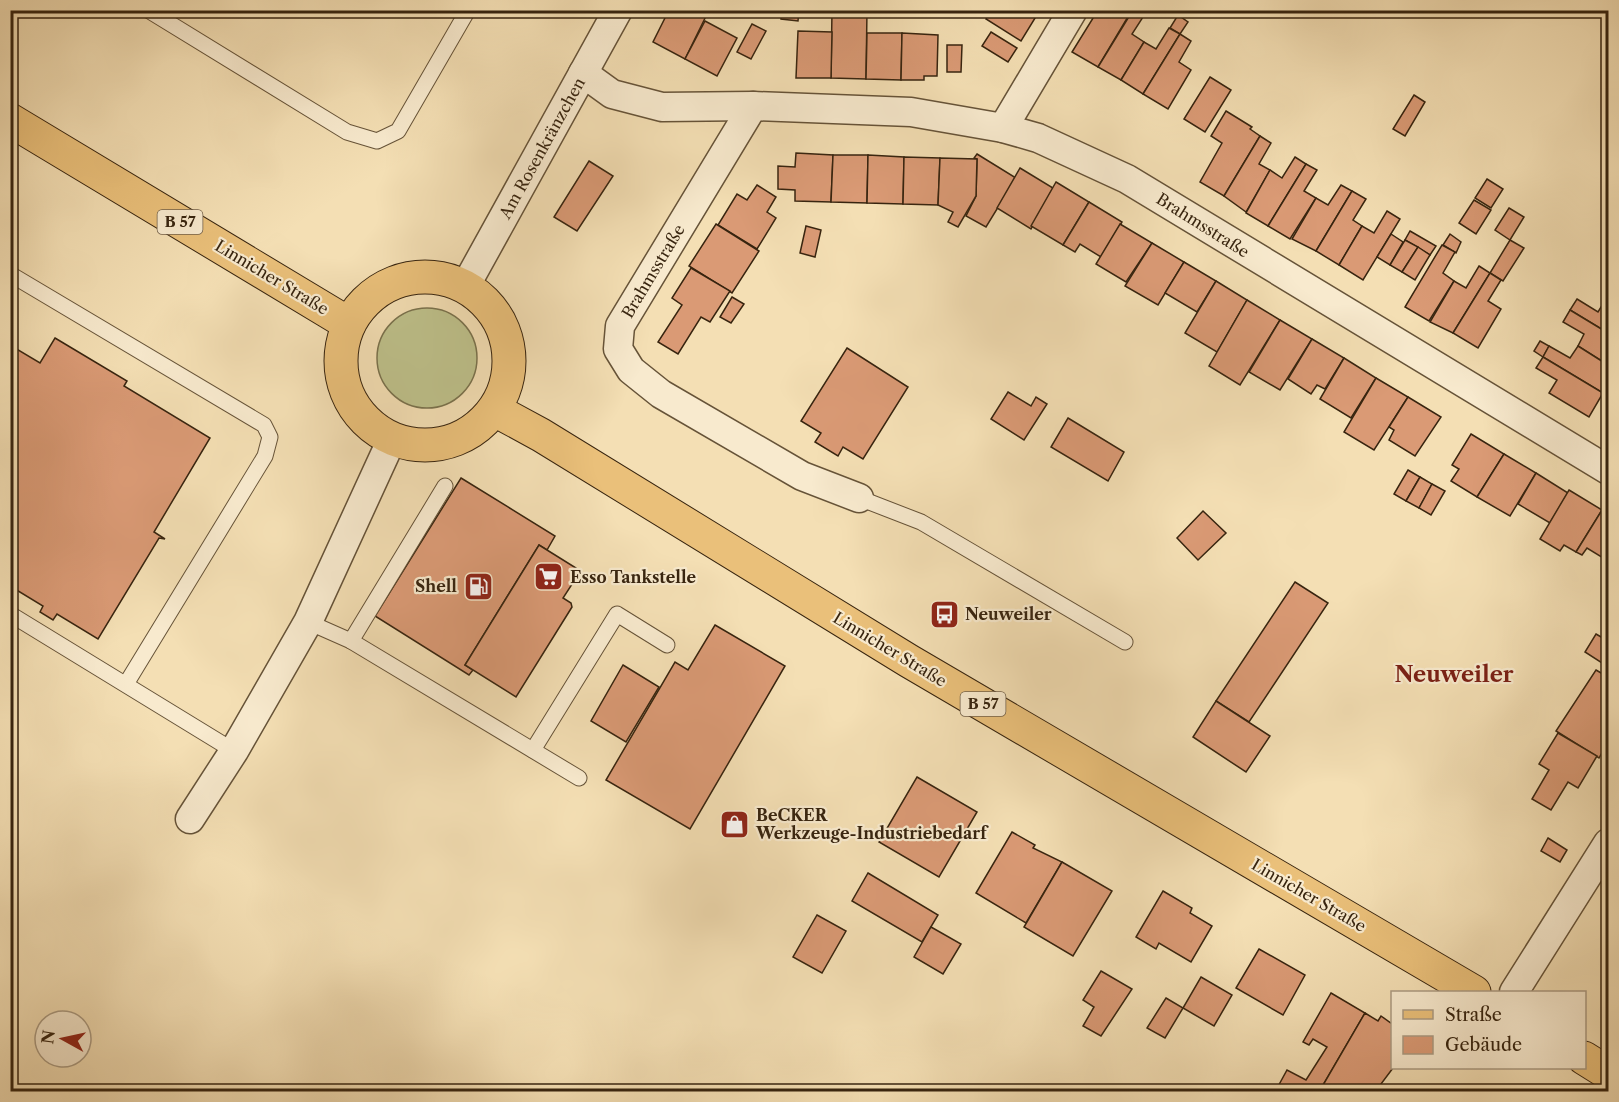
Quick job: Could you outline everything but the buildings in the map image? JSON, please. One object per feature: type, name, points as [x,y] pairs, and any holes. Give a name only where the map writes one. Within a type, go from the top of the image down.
[{"type":"main road","name":"Linnicher Straße","points":[[10,120],[349,324]]},
{"type":"main road","points":[[412,276],[440,276],[466,285],[493,309],[508,341],[509,376],[495,410],[475,430],[448,443],[420,446],[392,439],[369,424],[352,403],[342,377],[341,350],[349,324],[365,301],[386,285],[412,276]]},
{"type":"main road","name":"Linnicher Straße","points":[[495,410],[551,441],[909,661],[1471,991]]},
{"type":"main road","points":[[1586,1059],[1608,1073]]},
{"type":"street","name":"Am Rosenkränzchen","points":[[466,285],[618,10]]},
{"type":"street","points":[[1003,128],[1073,10]]},
{"type":"street","name":"Brahmsstraße","points":[[583,74],[612,94],[662,107],[753,106],[911,112],[1003,128],[1038,138],[1127,178],[1608,470]]},
{"type":"street","name":"Brahmsstraße","points":[[753,106],[620,326],[618,349],[631,370],[661,394],[802,476],[859,498]]},
{"type":"street","points":[[190,819],[234,751],[308,622],[392,439]]},
{"type":"street","points":[[1515,991],[1608,843]]},
{"type":"lane","points":[[148,10],[347,132],[376,141],[398,131],[468,10]]},
{"type":"lane","points":[[10,274],[264,425],[270,437],[266,456],[126,684]]},
{"type":"lane","points":[[351,641],[445,486]]},
{"type":"lane","points":[[859,498],[921,522],[1125,642]]},
{"type":"lane","points":[[10,614],[234,751]]},
{"type":"lane","points":[[533,750],[617,614],[668,645]]},
{"type":"lane","points":[[308,622],[351,641],[579,778]]},
{"type":"green space","points":[[427,308],[446,312],[462,323],[473,339],[477,358],[473,377],[462,393],[446,404],[427,408],[408,404],[392,393],[381,377],[377,358],[381,339],[392,323],[408,312]]},
{"type":"place","name":"Esso Tankstelle","points":[[549,577]]},
{"type":"place","name":"Shell","points":[[478,586]]},
{"type":"place","name":"Neuweiler","points":[[944,614]]},
{"type":"place","name":"BeCKER Werkzeuge-Industriebedarf","points":[[735,824]]},
{"type":"district","name":"Neuweiler","points":[[1454,674]]}]
